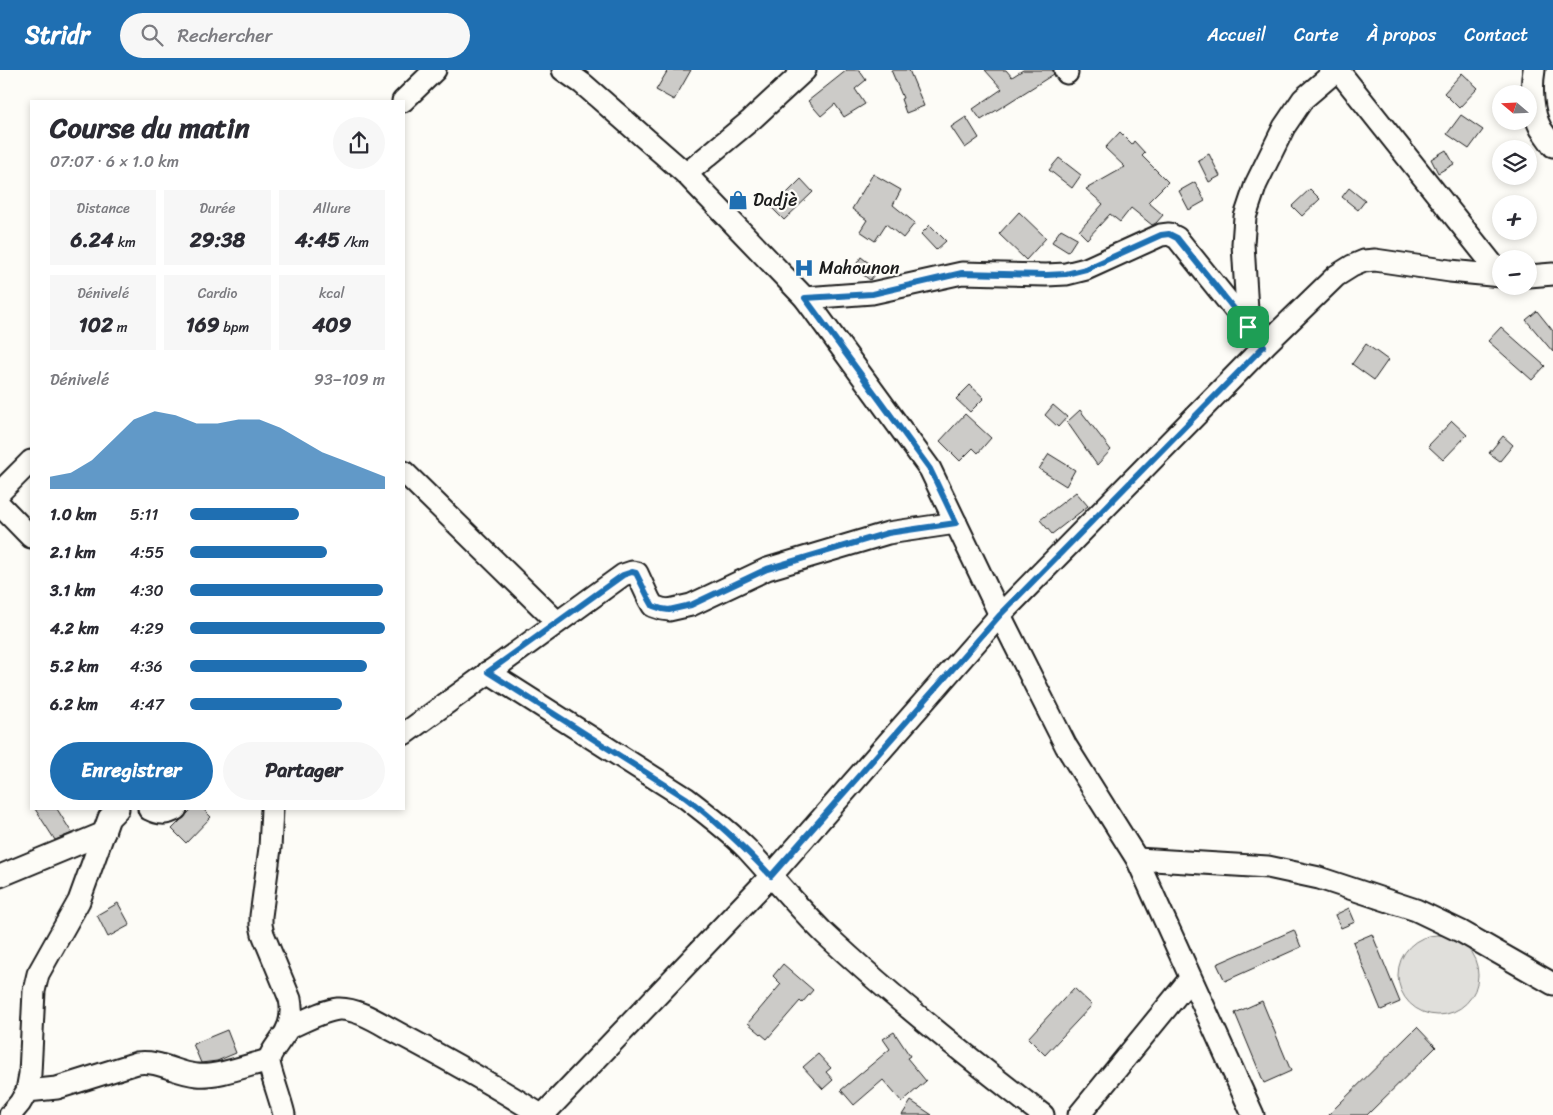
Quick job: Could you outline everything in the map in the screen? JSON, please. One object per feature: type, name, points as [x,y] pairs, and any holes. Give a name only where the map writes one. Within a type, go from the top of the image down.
[{"type":"street","points":[[403,100],[435,70]]},
{"type":"street","points":[[563,70],[582,77],[686,174],[805,298],[930,469],[1000,615],[1066,746],[1137,859],[1252,1115]]},
{"type":"street","points":[[686,174],[751,120],[804,70]]},
{"type":"street","points":[[1248,327],[1243,244],[1244,217],[1256,184],[1284,126],[1303,99],[1338,70],[1492,265]]},
{"type":"street","points":[[1534,70],[1532,84],[1533,100],[1540,128],[1553,146]]},
{"type":"street","points":[[805,298],[872,294],[962,273],[1066,274],[1086,269],[1161,235],[1169,234],[1177,238],[1264,346]]},
{"type":"street","points":[[288,1028],[325,1012],[338,1009],[350,1010],[433,1051],[542,1115],[771,876],[1000,615],[1264,346],[1336,276],[1364,261],[1375,260],[1492,275]]},
{"type":"street","points":[[1537,275],[1553,274]]},
{"type":"street","points":[[0,492],[30,462]]},
{"type":"street","points":[[405,473],[556,622]]},
{"type":"street","points":[[0,505],[30,536]]},
{"type":"street","points":[[405,733],[623,575],[632,572],[636,573],[653,606],[669,610],[691,605],[767,569],[888,533],[956,523]]},
{"type":"street","points":[[488,672],[686,798],[716,820],[746,848],[823,931],[880,984],[971,1061],[1043,1115]]},
{"type":"street","points":[[10,1115],[27,1091],[30,1074],[34,992],[38,974],[79,901],[109,818],[117,810]]},
{"type":"street","points":[[152,810],[162,814],[174,810]]},
{"type":"street","points":[[272,810],[270,848],[261,925],[290,999],[292,1010],[288,1028],[272,1052],[269,1060],[284,1115]]},
{"type":"street","points":[[0,876],[104,833]]},
{"type":"street","points":[[1137,859],[1268,867],[1319,878],[1416,910],[1462,932],[1553,984]]},
{"type":"street","points":[[1078,1115],[1190,979]]},
{"type":"street","points":[[27,1091],[57,1088],[137,1063],[159,1063],[197,1075],[212,1075],[269,1060]]},
{"type":"shaded area","points":[[1438,935],[1453,938],[1466,947],[1475,960],[1478,975],[1475,990],[1466,1003],[1453,1012],[1438,1015],[1423,1012],[1410,1003],[1401,990],[1398,975],[1401,960],[1410,947],[1423,938]]},
{"type":"building","points":[[668,70],[691,70],[674,100],[656,90]]},
{"type":"building","points":[[847,70],[859,70],[866,80],[855,89],[865,104],[844,117],[835,104],[821,116],[808,101]]},
{"type":"building","points":[[891,70],[909,70],[924,106],[906,113],[901,99],[903,98]]},
{"type":"building","points":[[985,70],[1006,70],[1012,77],[1023,70],[1053,70],[1054,74],[981,120],[973,109],[1002,89]]},
{"type":"building","points":[[1462,73],[1478,88],[1459,108],[1444,93]]},
{"type":"building","points":[[1461,115],[1483,130],[1469,149],[1447,134]]},
{"type":"building","points":[[966,117],[979,138],[965,148],[951,127]]},
{"type":"building","points":[[1120,132],[1132,144],[1134,141],[1145,153],[1142,156],[1168,182],[1148,202],[1163,215],[1152,225],[1131,208],[1120,222],[1110,214],[1087,239],[1079,231],[1103,204],[1086,189],[1125,167],[1105,148]]},
{"type":"building","points":[[1446,150],[1454,164],[1438,173],[1431,159]]},
{"type":"building","points":[[1209,154],[1220,176],[1209,182],[1198,160]]},
{"type":"building","points":[[1059,158],[1081,175],[1072,188],[1049,170]]},
{"type":"building","points":[[873,174],[901,190],[893,205],[915,223],[903,238],[886,224],[875,241],[860,231],[867,220],[852,209]]},
{"type":"building","points":[[801,179],[813,192],[784,220],[772,208]]},
{"type":"building","points":[[1195,182],[1205,201],[1189,210],[1179,191]]},
{"type":"building","points":[[1349,188],[1365,201],[1358,210],[1342,197]]},
{"type":"building","points":[[1310,189],[1320,199],[1302,216],[1292,206]]},
{"type":"building","points":[[1019,212],[1046,238],[1026,260],[999,234]]},
{"type":"building","points":[[930,225],[946,241],[936,250],[921,234]]},
{"type":"building","points":[[1061,229],[1077,238],[1068,252],[1052,242]]},
{"type":"building","points":[[861,257],[878,270],[870,280],[854,268]]},
{"type":"building","points":[[1537,311],[1553,331],[1553,352],[1526,320]]},
{"type":"building","points":[[1501,327],[1545,366],[1532,380],[1488,341]]},
{"type":"building","points":[[1366,344],[1388,360],[1374,380],[1352,364]]},
{"type":"building","points":[[970,385],[984,398],[970,412],[956,399]]},
{"type":"building","points":[[1053,405],[1067,417],[1058,427],[1045,415]]},
{"type":"building","points":[[1080,410],[1111,450],[1097,465],[1067,422]]},
{"type":"building","points":[[965,414],[991,438],[978,453],[973,448],[960,461],[940,441]]},
{"type":"building","points":[[1452,421],[1467,435],[1443,460],[1428,446]]},
{"type":"building","points":[[1503,436],[1513,445],[1500,461],[1489,453]]},
{"type":"building","points":[[1049,454],[1075,470],[1066,486],[1039,469]]},
{"type":"building","points":[[1076,492],[1088,506],[1052,534],[1040,520]]},
{"type":"building","points":[[36,810],[58,810],[72,833],[55,840]]},
{"type":"building","points":[[191,810],[204,810],[211,817],[186,843],[172,829]]},
{"type":"building","points":[[118,903],[130,925],[108,937],[97,915]]},
{"type":"building","points":[[1349,908],[1355,922],[1341,928],[1335,915]]},
{"type":"building","points":[[1294,930],[1301,947],[1225,981],[1217,964]]},
{"type":"building","points":[[1372,934],[1400,1002],[1381,1010],[1353,942]]},
{"type":"building","points":[[783,964],[813,990],[802,1003],[800,1001],[767,1039],[748,1023],[781,984],[773,976]]},
{"type":"building","points":[[1074,988],[1092,1005],[1045,1055],[1028,1038]]},
{"type":"building","points":[[1262,1001],[1291,1071],[1264,1083],[1235,1013]]},
{"type":"building","points":[[1417,1027],[1436,1047],[1367,1115],[1328,1115]]},
{"type":"building","points":[[227,1030],[236,1053],[217,1061],[201,1063],[193,1044]]},
{"type":"building","points":[[894,1032],[910,1056],[907,1058],[926,1081],[902,1102],[883,1080],[854,1105],[841,1090],[890,1049],[883,1039]]},
{"type":"building","points":[[818,1054],[831,1068],[826,1072],[833,1080],[823,1089],[803,1067]]},
{"type":"building","points":[[911,1101],[932,1115],[902,1115]]},
{"type":"place","name":"Dadjè","points":[[738,200]]},
{"type":"place","name":"Mahounon","points":[[804,268]]},
{"type":"route","points":[[1169,234],[1177,238],[1248,327],[1264,346],[1000,615],[771,876],[746,848],[716,820],[686,798],[488,672],[623,575],[632,572],[636,573],[653,606],[669,610],[691,605],[767,569],[888,533],[956,523],[930,469],[805,298],[872,294],[895,290],[938,277],[962,273],[1066,274],[1086,269],[1161,235],[1169,234]]}]
